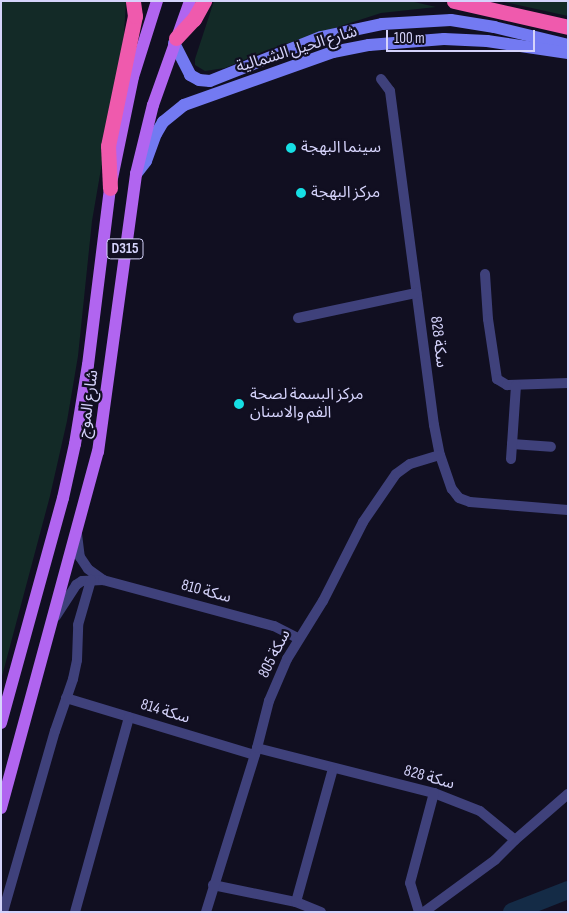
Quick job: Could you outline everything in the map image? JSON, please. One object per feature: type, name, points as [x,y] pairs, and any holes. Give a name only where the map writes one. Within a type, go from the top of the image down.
[{"type":"highway","points":[[110,188],[108,146],[134,16],[133,1]]},
{"type":"highway","points":[[175,41],[194,20],[204,1]]},
{"type":"highway","points":[[454,1],[568,27]]},
{"type":"main road","name":"شارع الموج","points":[[1,723],[63,498],[75,444],[88,365],[110,188],[133,77],[157,1]]},
{"type":"main road","name":"شارع الموج","points":[[1,808],[76,527],[98,452],[136,174],[153,105],[190,1]]},
{"type":"street","name":"شارع الحيل الشمالية","points":[[175,41],[190,75],[210,82],[306,42],[344,31],[382,24],[451,20],[494,27],[568,45]]},
{"type":"street","points":[[333,52],[336,40],[344,31]]},
{"type":"street","name":"شارع الحيل الشمالية","points":[[136,174],[146,161],[156,134],[163,122],[184,105],[333,52],[369,44],[444,39],[487,41],[568,53]]},
{"type":"street","name":"سكة 828","points":[[381,79],[390,92],[416,293],[440,455],[452,489],[464,501],[568,510]]},
{"type":"street","points":[[485,274],[488,319],[497,378],[502,383],[516,385],[568,384]]},
{"type":"street","points":[[298,318],[416,293]]},
{"type":"street","points":[[511,459],[516,385]]},
{"type":"street","points":[[512,444],[551,447]]},
{"type":"street","name":"سكة 805","points":[[206,912],[256,751],[269,701],[287,659],[298,638],[323,601],[363,522],[396,474],[410,464],[440,455]]},
{"type":"street","name":"سكة 810","points":[[76,527],[80,557],[88,569],[103,580]]},
{"type":"street","points":[[3,912],[77,660],[78,625],[91,580]]},
{"type":"street","name":"سكة 810","points":[[50,628],[70,591],[82,582],[103,580],[274,626],[298,638]]},
{"type":"street","name":"سكة 814","points":[[66,698],[256,751]]},
{"type":"street","points":[[75,912],[129,717]]},
{"type":"street","name":"سكة 828","points":[[256,751],[434,793],[480,811],[515,840]]},
{"type":"street","points":[[296,902],[333,769]]},
{"type":"street","points":[[419,912],[410,883],[434,793]]},
{"type":"street","points":[[424,912],[482,870],[568,794]]},
{"type":"street","points":[[214,885],[296,902],[321,912]]},
{"type":"green space","points":[[1,1],[126,1],[124,35],[92,221],[78,356],[67,421],[50,496],[1,680]]},
{"type":"green space","points":[[214,1],[410,1],[436,7],[381,13],[267,50],[225,68],[205,71],[195,65],[195,59]]},
{"type":"green space","points":[[500,1],[568,1],[568,16]]},
{"type":"waterway","points":[[512,912],[568,890]]},
{"type":"place","name":"سينما البهجة","points":[[291,148]]},
{"type":"place","name":"مركز البهجة","points":[[301,193]]},
{"type":"place","name":"مركز البسمة لصحة الفم والاسنان","points":[[239,404]]}]
